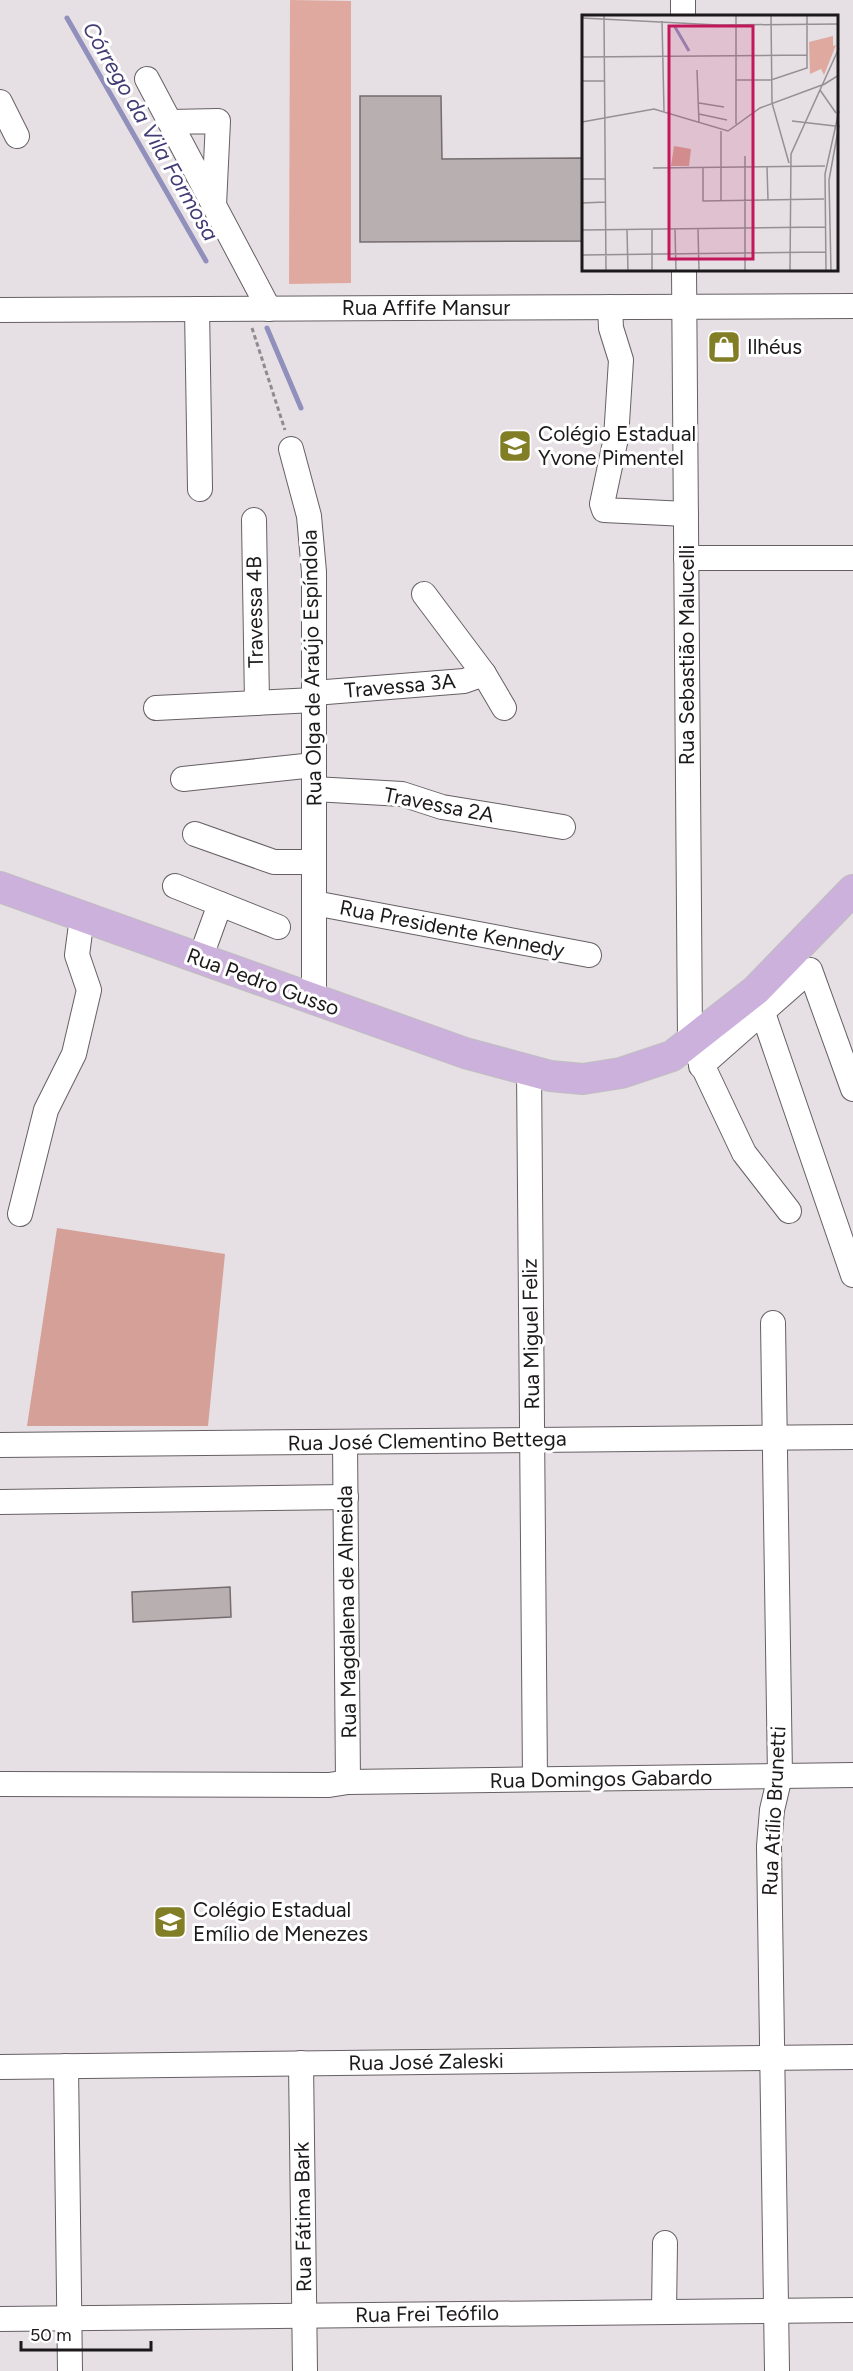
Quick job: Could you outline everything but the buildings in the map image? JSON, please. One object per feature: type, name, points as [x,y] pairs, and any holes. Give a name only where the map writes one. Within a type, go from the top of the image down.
[{"type":"main road","name":"Rua Pedro Gusso","points":[[0,887],[476,1056],[529,1069],[607,1058],[668,1042],[695,1053],[735,1009],[802,961],[853,890]]},
{"type":"street","points":[[147,79],[214,205],[257,309]]},
{"type":"street","points":[[0,102],[17,136]]},
{"type":"street","points":[[170,122],[218,121],[214,205]]},
{"type":"street","name":"Rua Sebastião Malucelli","points":[[684,272],[695,1053]]},
{"type":"street","name":"Rua Affife Mansur","points":[[0,310],[853,306]]},
{"type":"street","points":[[610,307],[610,328],[621,360],[616,438],[602,504],[604,510],[686,514]]},
{"type":"street","points":[[197,309],[200,489]]},
{"type":"street","name":"Rua Olga de Araújo Espíndola","points":[[291,449],[304,492],[312,542],[314,1000]]},
{"type":"street","name":"Travessa 4B","points":[[254,520],[257,703]]},
{"type":"street","points":[[687,558],[853,558]]},
{"type":"street","points":[[424,594],[484,674],[504,708]]},
{"type":"street","name":"Travessa 3A","points":[[156,708],[257,703],[465,681],[484,674]]},
{"type":"street","points":[[183,779],[314,765]]},
{"type":"street","name":"Travessa 2A","points":[[314,789],[410,795],[442,807],[563,827]]},
{"type":"street","points":[[195,834],[274,862],[314,862]]},
{"type":"street","points":[[176,886],[278,927]]},
{"type":"street","name":"Rua Presidente Kennedy","points":[[314,903],[589,955]]},
{"type":"street","points":[[200,959],[220,904]]},
{"type":"street","points":[[20,1214],[46,1110],[74,1054],[89,990],[77,955],[82,918]]},
{"type":"street","points":[[789,1210],[744,1153],[695,1053],[763,1013],[802,961]]},
{"type":"street","points":[[802,961],[853,1089]]},
{"type":"street","points":[[763,1013],[853,1275]]},
{"type":"street","name":"Rua Miguel Feliz","points":[[529,1069],[536,1779]]},
{"type":"street","name":"Rua Atílio Brunetti","points":[[773,1323],[780,1776],[772,1810],[769,1846],[777,2371]]},
{"type":"street","name":"Rua José Clementino Bettega","points":[[0,1445],[853,1437]]},
{"type":"street","name":"Rua Magdalena de Almeida","points":[[345,1442],[348,1782]]},
{"type":"street","points":[[0,1502],[346,1497]]},
{"type":"street","name":"Rua Domingos Gabardo","points":[[0,1784],[329,1785],[348,1782],[853,1775]]},
{"type":"street","name":"Rua José Zaleski","points":[[0,2067],[853,2057]]},
{"type":"street","name":"Rua Fátima Bark","points":[[301,2063],[305,2371]]},
{"type":"street","points":[[66,2066],[70,2371]]},
{"type":"street","points":[[664,2312],[665,2243]]},
{"type":"street","name":"Rua Frei Teófilo","points":[[0,2319],[853,2310]]},
{"type":"path","points":[[257,309],[291,449]]},
{"type":"shaded area","points":[[290,0],[351,1],[351,283],[289,284]]},
{"type":"shaded area","points":[[57,1228],[225,1254],[208,1426],[27,1426]]},
{"type":"waterway","name":"Córrego da Vila Formosa","points":[[67,18],[206,261]]},
{"type":"waterway","name":"Córrego da Vila Formosa","points":[[267,328],[301,408]]},
{"type":"place","name":"Ilhéus","points":[[724,347]]},
{"type":"place","name":"Colégio Estadual Yvone Pimentel","points":[[515,446]]},
{"type":"place","name":"Colégio Estadual Emílio de Menezes","points":[[170,1922]]}]
